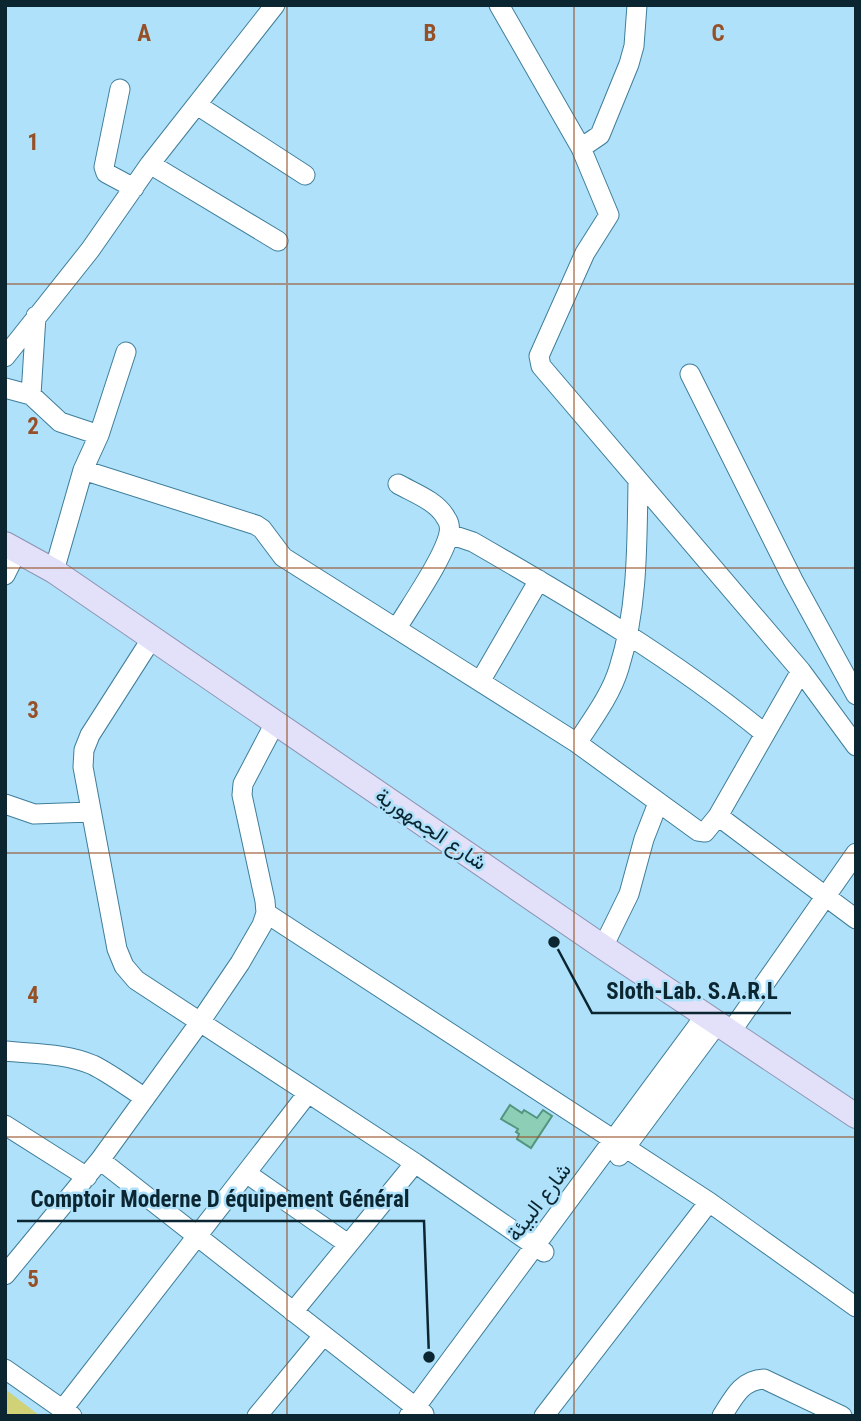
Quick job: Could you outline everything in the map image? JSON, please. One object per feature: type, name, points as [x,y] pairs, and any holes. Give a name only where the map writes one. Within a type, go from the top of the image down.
[{"type":"main road","name":"شارع الجمهورية","points":[[11,548],[54,571],[603,947],[856,1116]]},
{"type":"street","points":[[5,357],[90,250],[150,164],[275,5]]},
{"type":"street","points":[[499,5],[581,148],[609,215],[585,253],[538,360],[801,671],[856,746]]},
{"type":"street","points":[[581,148],[600,135],[629,64],[634,46],[637,5]]},
{"type":"street","points":[[120,89],[104,167],[106,173],[134,188]]},
{"type":"street","points":[[197,105],[304,175]]},
{"type":"street","points":[[150,164],[278,241]]},
{"type":"street","points":[[31,395],[36,316]]},
{"type":"street","points":[[54,571],[83,470],[99,435],[126,352]]},
{"type":"street","points":[[690,374],[793,580],[856,695]]},
{"type":"street","points":[[5,388],[31,395],[60,422],[99,435]]},
{"type":"street","points":[[83,470],[256,525],[283,557],[577,743],[698,831],[705,832],[718,816],[801,671]]},
{"type":"street","points":[[577,743],[619,670],[637,557],[638,481]]},
{"type":"street","points":[[397,628],[443,550],[449,534],[445,516],[435,504],[398,484]]},
{"type":"street","points":[[449,534],[473,542],[626,634],[713,691],[764,733]]},
{"type":"street","points":[[5,576],[11,548]]},
{"type":"street","points":[[481,680],[539,580]]},
{"type":"street","points":[[152,638],[90,735],[84,750],[83,767],[91,812],[117,949],[124,966],[136,980],[415,1163],[539,1248]]},
{"type":"street","points":[[5,1275],[100,1160],[200,1022],[262,925],[266,913],[242,795],[243,785],[275,723]]},
{"type":"street","points":[[603,947],[632,888],[644,839],[658,803]]},
{"type":"street","points":[[5,804],[34,814],[91,812]]},
{"type":"street","points":[[718,816],[856,919]]},
{"type":"street","name":"شارع البيئة","points":[[419,1414],[539,1248],[717,1024],[826,897],[856,853]]},
{"type":"street","points":[[266,913],[709,1202],[856,1307]]},
{"type":"street","points":[[5,1051],[68,1057],[95,1066],[145,1098]]},
{"type":"street","points":[[5,1369],[68,1412],[197,1237],[308,1093]]},
{"type":"street","points":[[5,1125],[87,1177]]},
{"type":"street","points":[[100,1160],[419,1414]]},
{"type":"street","points":[[293,1312],[415,1163]]},
{"type":"street","points":[[246,1173],[348,1244]]},
{"type":"street","points":[[544,1416],[709,1202]]},
{"type":"street","points":[[257,1416],[323,1336]]},
{"type":"street","points":[[722,1416],[745,1384],[754,1379],[764,1379],[842,1416]]},
{"type":"shaded area","points":[[5,1389],[40,1416],[5,1416]]},
{"type":"building","points":[[510,1105],[537,1118],[543,1110],[552,1116],[531,1148],[517,1139],[518,1129],[501,1119]]},
{"type":"place","name":"Sloth-Lab. S.A.R.L","points":[[554,942]]},
{"type":"place","name":"Comptoir Moderne D équipement Général","points":[[429,1357]]}]
